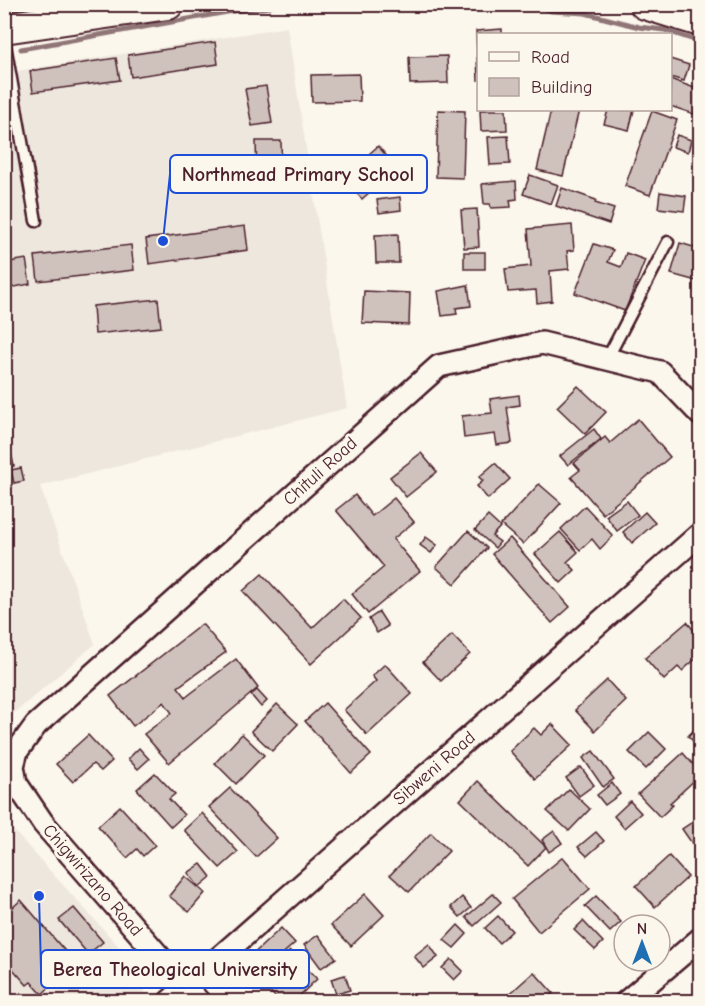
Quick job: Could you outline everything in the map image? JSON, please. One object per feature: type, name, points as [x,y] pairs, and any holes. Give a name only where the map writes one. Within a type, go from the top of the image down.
[{"type":"main road","points":[[4,28],[80,11],[168,4]]},
{"type":"main road","points":[[645,4],[700,21]]},
{"type":"street","name":"Chituli Road","points":[[16,783],[14,766],[17,751],[36,725],[439,366],[542,343],[660,372],[700,414]]},
{"type":"street","name":"Sibweni Road","points":[[169,1002],[192,994],[700,534]]},
{"type":"street","name":"Chigwirizano Road","points":[[16,783],[43,823],[192,994]]},
{"type":"street","points":[[626,1002],[700,939]]},
{"type":"lane","points":[[4,39],[36,221]]},
{"type":"lane","points":[[607,359],[668,242]]},
{"type":"shaded area","points":[[287,27],[347,408],[40,486],[95,644],[5,721],[5,73]]},
{"type":"shaded area","points":[[4,820],[142,972],[145,994],[136,1001],[5,1001]]},
{"type":"building","points":[[502,29],[502,33],[477,33],[477,56],[476,31]]},
{"type":"building","points":[[215,42],[218,64],[131,77],[128,55]]},
{"type":"building","points":[[447,56],[448,83],[410,84],[409,57]]},
{"type":"building","points":[[116,58],[120,80],[33,92],[30,71]]},
{"type":"building","points":[[672,60],[689,65],[684,81],[672,78]]},
{"type":"building","points":[[359,74],[360,101],[312,102],[311,75]]},
{"type":"building","points":[[672,80],[700,90],[700,116],[672,107]]},
{"type":"building","points":[[266,86],[272,123],[252,126],[245,89]]},
{"type":"building","points":[[438,110],[465,111],[463,178],[436,177]]},
{"type":"building","points":[[480,111],[506,111],[507,130],[481,131]]},
{"type":"building","points":[[551,111],[579,111],[563,176],[537,170]]},
{"type":"building","points":[[608,111],[634,111],[629,130],[604,124]]},
{"type":"building","points":[[652,111],[677,120],[650,195],[625,186]]},
{"type":"building","points":[[677,135],[691,140],[688,152],[673,147]]},
{"type":"building","points":[[508,136],[510,164],[490,165],[488,137]]},
{"type":"building","points":[[256,141],[281,141],[282,178],[257,179]]},
{"type":"building","points":[[378,146],[397,168],[362,199],[342,178]]},
{"type":"building","points":[[530,175],[558,185],[551,204],[523,194]]},
{"type":"building","points":[[516,181],[517,199],[510,200],[511,207],[491,208],[490,204],[484,204],[482,184]]},
{"type":"building","points":[[562,188],[614,209],[609,224],[556,206]]},
{"type":"building","points":[[660,192],[686,196],[684,211],[658,208]]},
{"type":"building","points":[[400,197],[401,210],[379,213],[377,200]]},
{"type":"building","points":[[477,209],[479,247],[464,248],[461,210]]},
{"type":"building","points":[[572,225],[574,250],[567,251],[569,269],[550,271],[552,301],[537,303],[536,290],[508,292],[505,269],[531,266],[528,229]]},
{"type":"building","points":[[245,226],[248,250],[149,264],[146,239]]},
{"type":"building","points":[[398,234],[399,263],[376,263],[375,235]]},
{"type":"building","points":[[680,243],[700,249],[700,282],[671,274]]},
{"type":"building","points":[[594,244],[613,250],[608,262],[621,267],[626,253],[645,260],[625,311],[575,293]]},
{"type":"building","points":[[131,245],[134,270],[38,281],[35,256]]},
{"type":"building","points":[[464,252],[485,252],[485,269],[464,269]]},
{"type":"building","points":[[26,259],[30,284],[4,289],[4,263]]},
{"type":"building","points":[[468,285],[471,306],[456,308],[457,314],[442,316],[438,291]]},
{"type":"building","points":[[364,291],[410,293],[409,325],[362,323]]},
{"type":"building","points":[[158,299],[161,327],[95,334],[93,306]]},
{"type":"building","points":[[578,386],[606,412],[585,434],[557,407]]},
{"type":"building","points":[[519,395],[520,405],[507,407],[512,443],[497,445],[495,434],[464,438],[462,416],[492,413],[490,399]]},
{"type":"building","points":[[638,419],[670,457],[603,514],[571,477],[580,470],[574,463],[605,437],[610,443]]},
{"type":"building","points":[[594,429],[601,439],[568,465],[560,456]]},
{"type":"building","points":[[11,453],[14,466],[4,468],[4,455]]},
{"type":"building","points":[[421,453],[437,472],[406,497],[390,477]]},
{"type":"building","points":[[495,463],[510,479],[488,499],[477,486],[483,481],[479,477]]},
{"type":"building","points":[[21,468],[24,481],[14,483],[11,470]]},
{"type":"building","points":[[539,484],[561,503],[523,544],[501,525]]},
{"type":"building","points":[[355,495],[372,516],[394,498],[414,522],[393,539],[420,571],[368,614],[352,594],[384,567],[336,510]]},
{"type":"building","points":[[627,501],[638,515],[617,531],[606,516]]},
{"type":"building","points":[[585,506],[613,536],[600,549],[592,539],[580,550],[561,529]]},
{"type":"building","points":[[645,512],[655,523],[632,543],[623,532]]},
{"type":"building","points":[[488,516],[500,527],[492,536],[500,542],[495,548],[475,530]]},
{"type":"building","points":[[468,531],[487,548],[455,584],[436,567]]},
{"type":"building","points":[[560,532],[578,552],[567,562],[575,570],[561,583],[535,554]]},
{"type":"building","points":[[426,537],[437,545],[431,553],[420,545]]},
{"type":"building","points":[[510,538],[570,607],[552,623],[492,554]]},
{"type":"building","points":[[262,574],[312,628],[343,599],[361,618],[311,664],[243,591]]},
{"type":"building","points":[[379,612],[388,626],[377,633],[369,619]]},
{"type":"building","points":[[687,622],[700,638],[700,655],[682,671],[678,667],[664,680],[645,658]]},
{"type":"building","points":[[202,624],[226,652],[178,687],[186,697],[236,659],[258,688],[169,763],[144,734],[172,713],[164,702],[133,726],[110,696]]},
{"type":"building","points":[[452,635],[470,654],[441,681],[423,662]]},
{"type":"building","points":[[385,664],[412,694],[367,735],[344,710],[376,681],[372,676]]},
{"type":"building","points":[[607,680],[626,701],[595,731],[575,710]]},
{"type":"building","points":[[257,690],[267,701],[261,707],[251,695]]},
{"type":"building","points":[[325,703],[371,755],[351,773],[305,721]]},
{"type":"building","points":[[277,704],[298,724],[272,751],[251,731]]},
{"type":"building","points":[[552,724],[572,745],[535,779],[510,751],[534,728],[541,735]]},
{"type":"building","points":[[700,724],[700,748],[688,736]]},
{"type":"building","points":[[649,732],[666,749],[646,769],[629,752]]},
{"type":"building","points":[[242,734],[264,755],[236,784],[215,763]]},
{"type":"building","points":[[88,735],[112,761],[101,771],[93,764],[73,782],[56,764]]},
{"type":"building","points":[[139,748],[149,759],[138,769],[128,759]]},
{"type":"building","points":[[593,751],[614,779],[603,787],[583,758]]},
{"type":"building","points":[[683,753],[700,772],[700,775],[670,803],[673,805],[660,817],[638,794]]},
{"type":"building","points":[[581,767],[594,785],[579,796],[566,778]]},
{"type":"building","points":[[155,773],[175,794],[169,799],[184,815],[171,827],[137,789]]},
{"type":"building","points":[[478,781],[546,847],[528,866],[460,800]]},
{"type":"building","points":[[612,783],[620,794],[605,805],[597,795]]},
{"type":"building","points":[[230,788],[277,838],[256,857],[209,807]]},
{"type":"building","points":[[569,789],[590,809],[569,831],[547,811]]},
{"type":"building","points":[[630,801],[641,813],[624,828],[614,816]]},
{"type":"building","points":[[120,806],[155,845],[143,856],[137,849],[127,858],[98,826]]},
{"type":"building","points":[[202,813],[238,852],[220,868],[184,830]]},
{"type":"building","points":[[700,817],[700,855],[682,829]]},
{"type":"building","points":[[554,831],[562,843],[549,852],[542,840]]},
{"type":"building","points":[[596,832],[604,841],[587,856],[578,847]]},
{"type":"building","points":[[431,833],[449,851],[409,892],[390,875]]},
{"type":"building","points":[[669,856],[688,877],[655,907],[636,886]]},
{"type":"building","points":[[563,857],[590,889],[539,932],[512,899]]},
{"type":"building","points":[[201,864],[211,877],[199,887],[188,873]]},
{"type":"building","points":[[185,876],[205,893],[189,912],[169,896]]},
{"type":"building","points":[[365,894],[384,915],[351,946],[331,925]]},
{"type":"building","points":[[493,894],[501,902],[474,926],[466,917]]},
{"type":"building","points":[[596,896],[612,913],[612,930],[610,932],[585,906]]},
{"type":"building","points":[[462,897],[471,908],[460,917],[451,907]]},
{"type":"building","points":[[21,900],[76,964],[42,994],[31,982],[27,985],[4,959],[4,915]]},
{"type":"building","points":[[74,908],[103,942],[88,954],[59,920]]},
{"type":"building","points":[[498,916],[512,931],[499,943],[485,928]]},
{"type":"building","points":[[583,921],[603,942],[595,950],[574,930]]},
{"type":"building","points":[[458,925],[467,934],[454,948],[444,940]]},
{"type":"building","points":[[281,928],[295,943],[261,973],[248,959]]},
{"type":"building","points":[[318,935],[336,958],[321,968],[304,945]]},
{"type":"building","points":[[429,944],[438,957],[424,968],[414,956]]},
{"type":"building","points":[[290,951],[317,979],[293,1002],[280,1002],[259,980]]},
{"type":"building","points":[[451,959],[463,971],[454,980],[442,968]]},
{"type":"building","points":[[534,972],[553,993],[544,1002],[508,1002],[505,998]]},
{"type":"building","points":[[345,975],[350,990],[336,994],[331,979]]},
{"type":"waterway","points":[[530,4],[552,11],[585,13],[639,27],[664,30],[700,42]]},
{"type":"waterway","points":[[21,49],[233,11],[270,7]]},
{"type":"place","name":"Northmead Primary School","points":[[163,241]]},
{"type":"place","name":"Berea Theological University","points":[[39,896]]}]
